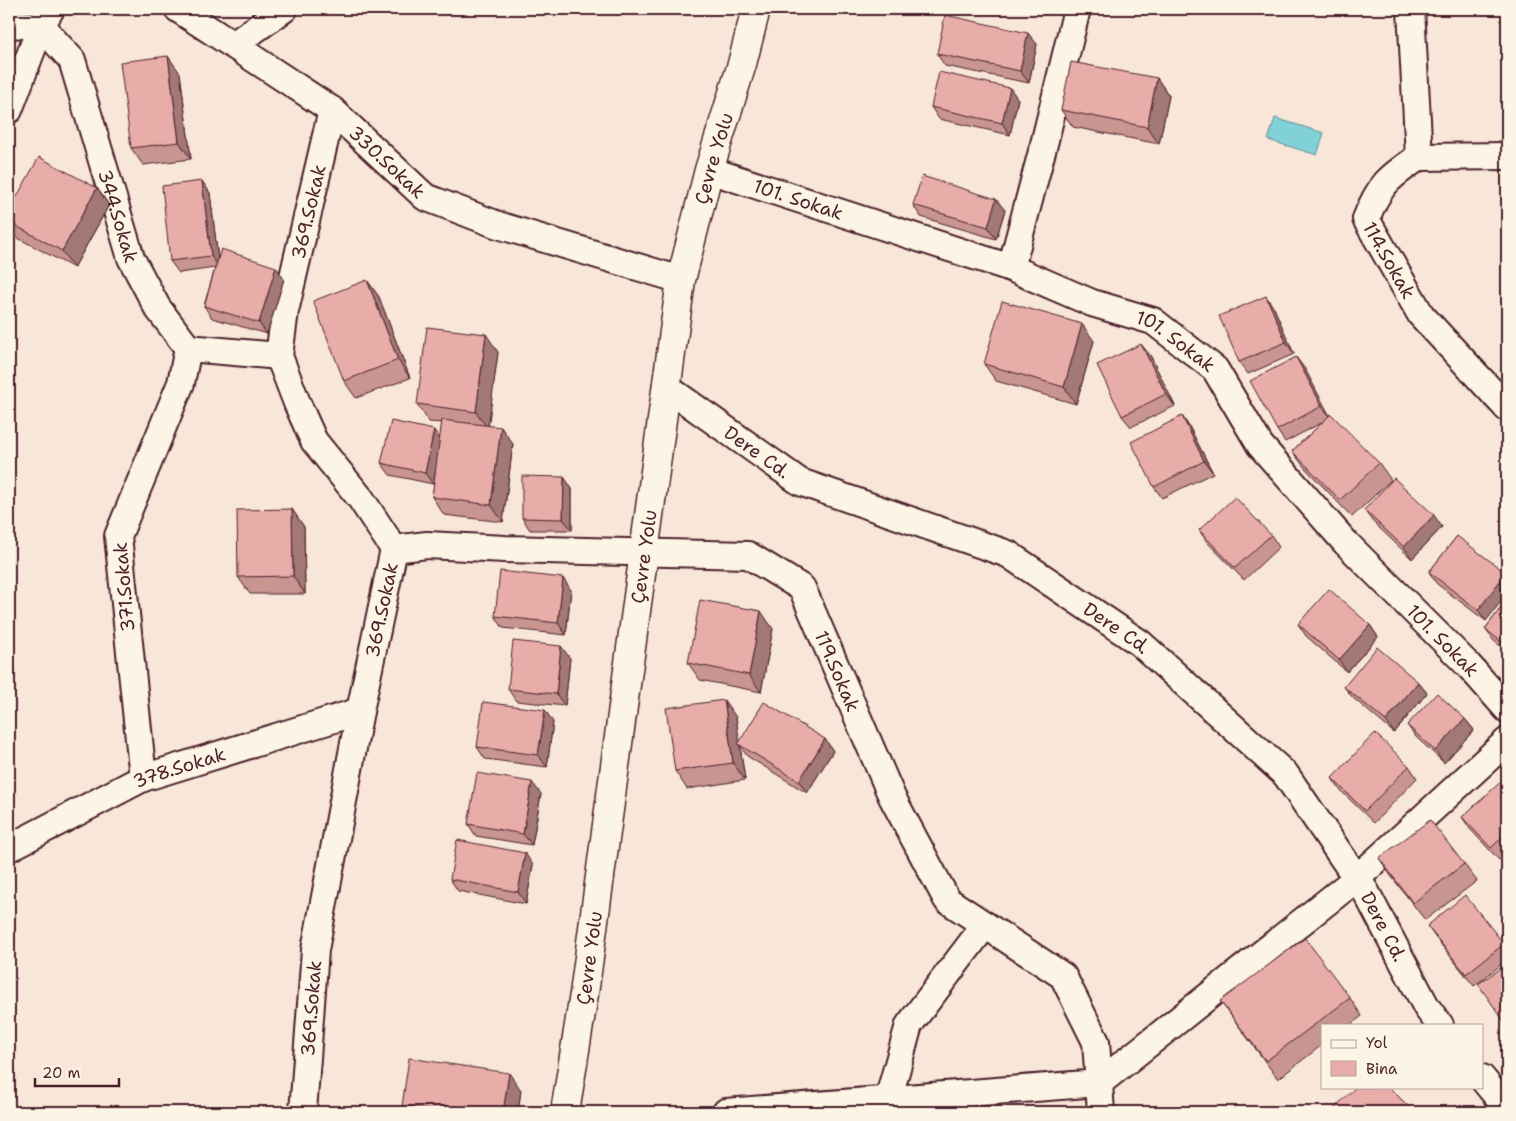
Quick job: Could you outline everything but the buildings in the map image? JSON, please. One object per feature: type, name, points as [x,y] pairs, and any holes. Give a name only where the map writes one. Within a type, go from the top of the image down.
[{"type":"street","name":"330.Sokak","points":[[178,9],[332,110],[425,197],[498,224],[681,280]]},
{"type":"street","points":[[233,45],[284,9]]},
{"type":"street","name":"Çevre Yolu","points":[[565,1112],[585,984],[681,280],[709,170],[742,64],[756,9]]},
{"type":"street","points":[[1011,268],[1077,9]]},
{"type":"street","points":[[1411,9],[1418,156],[1507,156]]},
{"type":"street","points":[[9,24],[46,18]]},
{"type":"street","points":[[9,110],[46,18]]},
{"type":"street","name":"344.Sokak","points":[[46,18],[72,60],[131,258],[156,306],[188,348]]},
{"type":"street","name":"369.Sokak","points":[[303,1112],[315,950],[360,712],[394,549],[361,499],[314,441],[279,356],[285,311],[332,110]]},
{"type":"street","name":"114.Sokak","points":[[1418,156],[1391,176],[1374,198],[1366,219],[1421,315],[1507,408]]},
{"type":"street","name":"101. Sokak","points":[[709,170],[1011,268],[1092,303],[1153,321],[1215,369],[1260,445],[1345,542],[1469,666],[1507,709]]},
{"type":"street","points":[[188,348],[279,356]]},
{"type":"street","name":"371.Sokak","points":[[143,778],[118,536],[181,383],[188,348]]},
{"type":"street","name":"Dere Cd.","points":[[666,386],[800,482],[1008,554],[1140,643],[1286,775],[1366,892],[1427,1008],[1439,1024]]},
{"type":"street","name":"119.Sokak","points":[[394,549],[428,545],[748,555],[802,588],[892,797],[947,900],[1063,976],[1096,1042],[1101,1112]]},
{"type":"street","name":"378.Sokak","points":[[9,848],[143,778],[360,712]]},
{"type":"street","points":[[726,1112],[888,1106],[1099,1083],[1357,878],[1507,741]]},
{"type":"street","points":[[888,1106],[908,1025],[985,925]]},
{"type":"street","points":[[1484,1081],[1504,1108]]},
{"type":"water","points":[[1275,118],[1324,133],[1317,155],[1268,140]]}]
